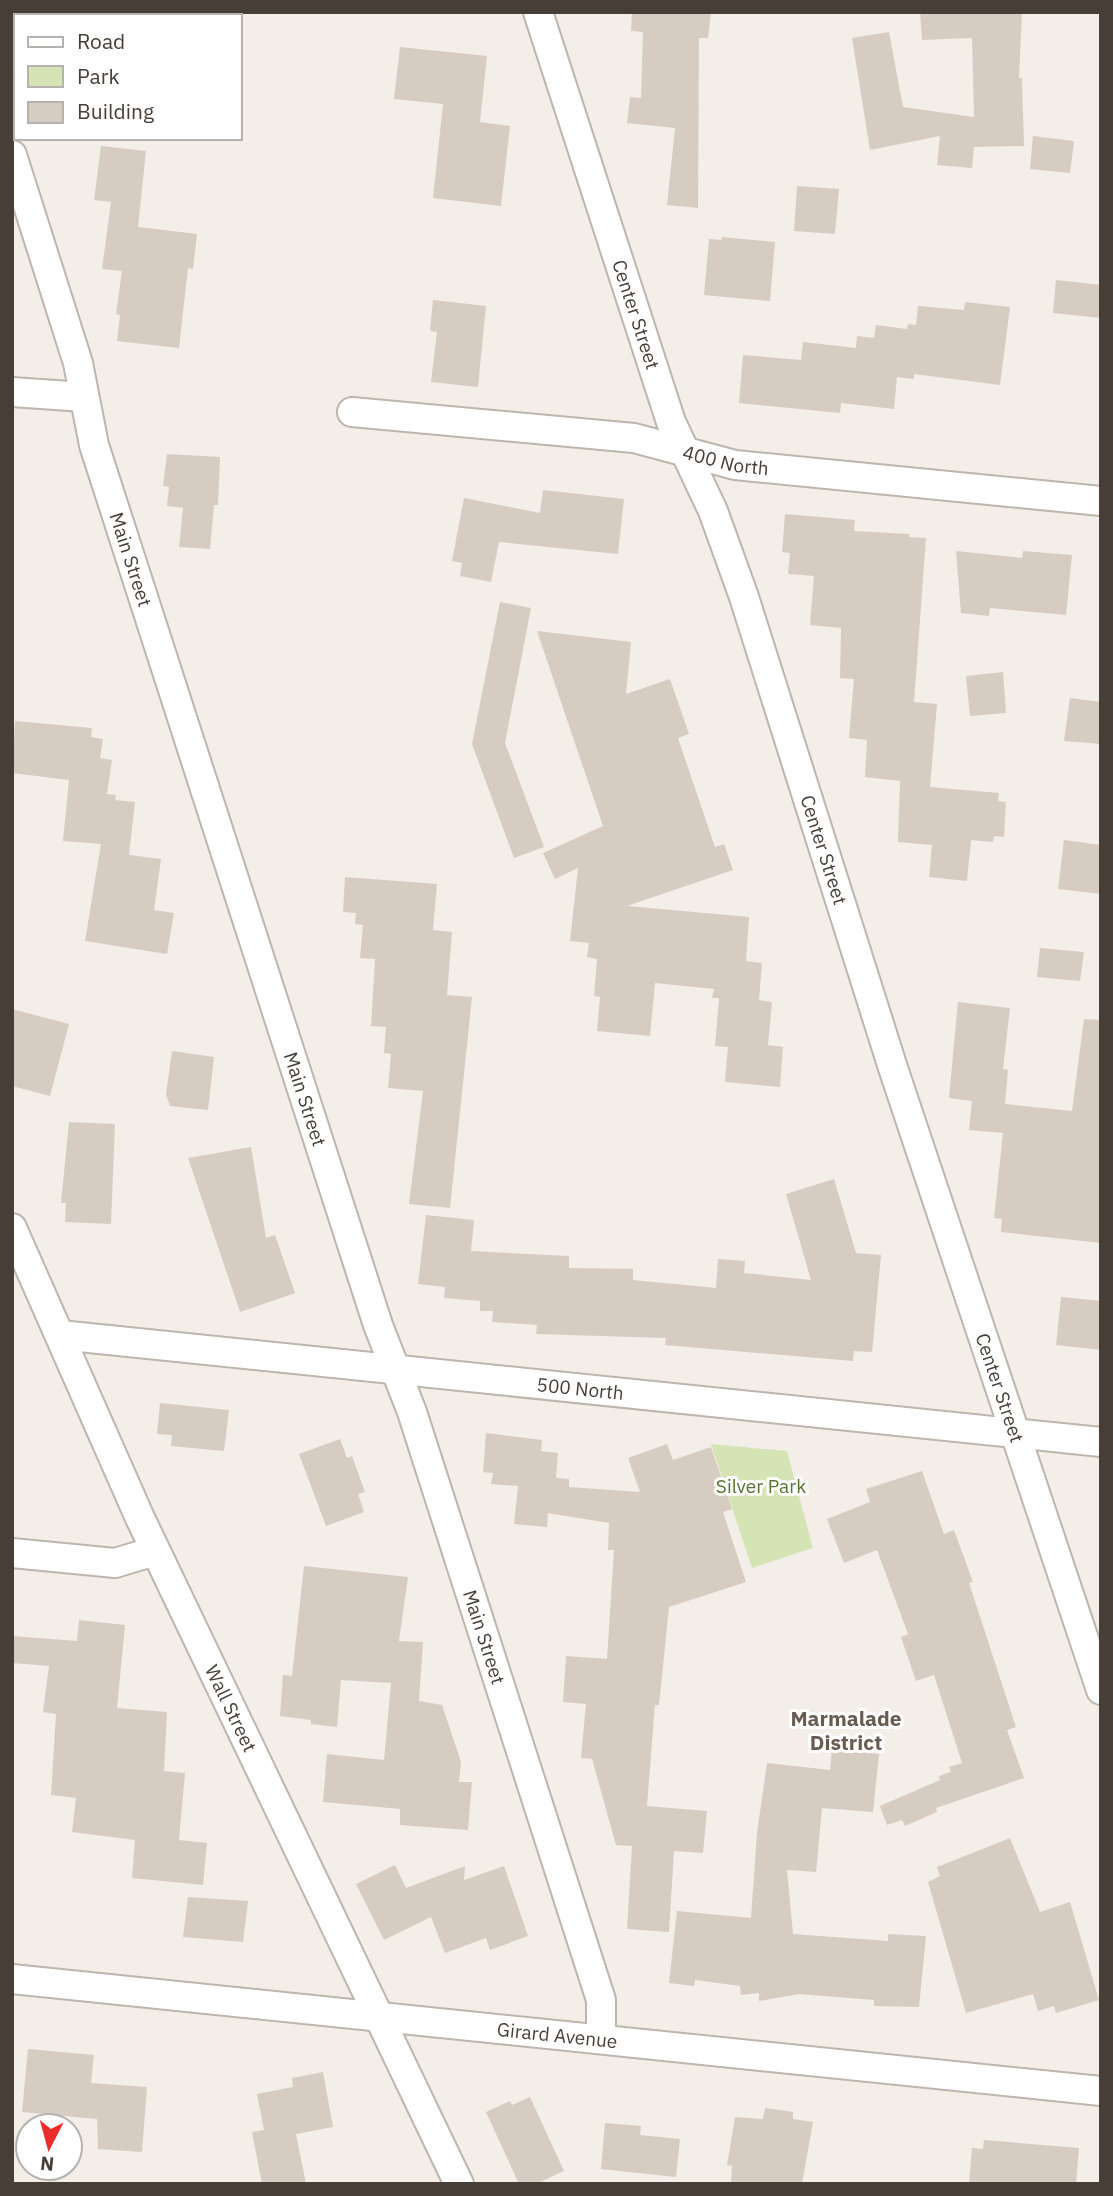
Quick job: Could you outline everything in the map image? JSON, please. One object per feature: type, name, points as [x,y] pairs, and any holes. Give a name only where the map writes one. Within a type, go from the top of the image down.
[{"type":"street","name":"Center Street","points":[[538,12],[671,422],[713,511],[744,597],[1013,1432],[1101,1690]]},
{"type":"street","name":"Main Street","points":[[12,155],[67,325],[94,445],[378,1325],[412,1412],[601,2000],[601,2039]]},
{"type":"street","points":[[12,392],[85,397]]},
{"type":"street","name":"400 North","points":[[352,412],[634,438],[734,465],[1101,501]]},
{"type":"street","name":"Wall Street","points":[[12,1228],[155,1551],[459,2184]]},
{"type":"street","name":"500 North","points":[[60,1335],[1101,1442]]},
{"type":"street","points":[[12,1553],[115,1563],[155,1551]]},
{"type":"street","name":"Girard Avenue","points":[[12,1979],[381,2020],[601,2039],[1101,2091]]},
{"type":"green space","name":"Silver Park","points":[[711,1444],[787,1451],[813,1548],[752,1568]]},
{"type":"building","points":[[632,12],[711,12],[708,38],[699,38],[698,208],[667,205],[675,128],[627,123],[630,97],[641,98],[643,32],[631,31]]},
{"type":"building","points":[[920,12],[1022,12],[1019,78],[1022,78],[1024,146],[974,147],[972,168],[937,165],[940,136],[870,150],[852,38],[889,32],[903,107],[974,117],[972,38],[922,40]]},
{"type":"building","points":[[400,47],[487,56],[480,122],[510,126],[501,206],[433,198],[443,104],[394,99]]},
{"type":"building","points":[[1033,136],[1074,141],[1070,173],[1030,169]]},
{"type":"building","points":[[101,146],[146,151],[138,227],[197,234],[193,269],[188,268],[179,348],[117,341],[120,315],[116,314],[122,271],[102,269],[111,202],[94,200]]},
{"type":"building","points":[[797,186],[839,189],[835,234],[794,231]]},
{"type":"building","points":[[722,237],[775,242],[770,301],[704,295],[709,239],[721,240]]},
{"type":"building","points":[[1056,280],[1101,285],[1101,318],[1053,313]]},
{"type":"building","points":[[433,300],[486,306],[478,387],[431,382],[437,332],[430,331]]},
{"type":"building","points":[[965,302],[1010,307],[1000,385],[914,374],[914,379],[897,377],[894,409],[841,403],[840,413],[739,403],[743,355],[801,360],[803,342],[856,348],[857,336],[874,338],[876,325],[907,329],[908,324],[916,325],[918,306],[964,310]]},
{"type":"building","points":[[167,454],[220,457],[218,505],[214,505],[210,549],[179,547],[183,508],[167,506],[169,487],[163,486]]},
{"type":"building","points":[[543,490],[624,499],[618,554],[499,542],[491,582],[460,576],[462,563],[452,561],[464,498],[540,513]]},
{"type":"building","points":[[785,514],[855,520],[854,531],[909,534],[909,537],[926,538],[914,702],[937,704],[930,787],[999,793],[998,801],[1006,802],[1004,837],[994,836],[993,842],[971,840],[967,881],[929,877],[932,845],[898,842],[900,781],[865,777],[867,740],[849,738],[854,679],[840,678],[841,628],[810,625],[814,576],[788,574],[790,553],[782,552]]},
{"type":"building","points":[[956,551],[1022,558],[1023,551],[1072,555],[1066,615],[990,608],[989,616],[961,613]]},
{"type":"building","points":[[500,602],[531,608],[505,743],[544,847],[514,858],[472,744]]},
{"type":"building","points":[[537,631],[631,642],[626,694],[670,679],[689,734],[678,738],[715,847],[724,844],[733,870],[627,906],[749,917],[746,961],[762,963],[759,1000],[772,1002],[768,1045],[783,1047],[780,1087],[725,1082],[728,1047],[715,1046],[719,998],[712,998],[714,989],[655,983],[650,1036],[597,1031],[600,997],[594,996],[597,959],[587,957],[589,943],[570,941],[578,868],[555,879],[543,853],[603,826]]},
{"type":"building","points":[[1003,672],[1006,713],[970,716],[966,676]]},
{"type":"building","points":[[1070,698],[1101,702],[1101,744],[1064,741]]},
{"type":"building","points":[[15,721],[92,728],[91,737],[103,739],[100,758],[112,760],[107,794],[116,795],[115,800],[135,802],[129,855],[161,859],[154,910],[174,913],[167,954],[85,941],[101,844],[63,841],[69,780],[12,773]]},
{"type":"building","points":[[1064,840],[1101,845],[1101,894],[1058,889]]},
{"type":"building","points":[[345,877],[437,884],[433,930],[452,932],[447,995],[472,997],[450,1208],[409,1204],[423,1091],[388,1088],[391,1054],[384,1053],[386,1027],[371,1026],[375,959],[360,958],[363,925],[355,924],[356,913],[343,912]]},
{"type":"building","points":[[1040,948],[1084,952],[1080,981],[1037,977]]},
{"type":"building","points":[[958,1002],[1010,1008],[1003,1069],[1008,1070],[1005,1104],[1072,1111],[1084,1019],[1101,1020],[1101,1243],[1001,1232],[1002,1219],[994,1218],[1003,1133],[969,1130],[972,1101],[949,1098]]},
{"type":"building","points":[[12,1009],[69,1024],[50,1096],[12,1086]]},
{"type":"building","points":[[172,1051],[214,1057],[208,1110],[170,1106],[166,1094]]},
{"type":"building","points":[[69,1122],[115,1124],[111,1224],[65,1222],[66,1203],[61,1203]]},
{"type":"building","points":[[251,1147],[266,1238],[275,1235],[295,1293],[240,1312],[188,1158]]},
{"type":"building","points":[[834,1179],[856,1253],[881,1255],[872,1352],[854,1351],[853,1361],[665,1345],[666,1338],[536,1334],[537,1325],[492,1322],[493,1311],[480,1311],[480,1301],[444,1298],[445,1287],[418,1284],[426,1215],[474,1220],[471,1251],[569,1256],[569,1268],[633,1269],[633,1280],[716,1288],[718,1259],[745,1261],[744,1273],[811,1280],[786,1194]]},
{"type":"building","points":[[1061,1297],[1101,1301],[1101,1350],[1056,1345]]},
{"type":"building","points":[[160,1403],[229,1410],[224,1451],[171,1446],[172,1435],[157,1434]]},
{"type":"building","points":[[486,1433],[542,1440],[541,1451],[558,1453],[556,1478],[569,1479],[569,1487],[640,1492],[628,1458],[667,1444],[673,1460],[711,1447],[732,1509],[723,1512],[746,1582],[669,1607],[659,1705],[655,1705],[647,1806],[707,1811],[703,1853],[674,1851],[669,1932],[627,1929],[632,1846],[616,1845],[592,1759],[581,1758],[586,1704],[563,1702],[566,1656],[607,1659],[614,1550],[608,1550],[609,1523],[548,1513],[547,1527],[514,1524],[518,1486],[491,1484],[493,1473],[483,1472]]},
{"type":"building","points":[[340,1439],[347,1458],[352,1456],[365,1492],[358,1494],[364,1512],[326,1526],[299,1454]]},
{"type":"building","points":[[922,1471],[944,1534],[954,1530],[973,1582],[969,1583],[1016,1727],[1007,1730],[1024,1778],[936,1808],[937,1812],[905,1826],[902,1820],[887,1825],[880,1806],[940,1780],[939,1776],[951,1772],[949,1767],[962,1763],[934,1675],[916,1681],[901,1637],[908,1634],[877,1550],[844,1563],[827,1519],[870,1502],[866,1489]]},
{"type":"building","points":[[304,1566],[408,1577],[399,1641],[423,1642],[419,1701],[442,1705],[461,1762],[459,1782],[472,1782],[468,1830],[400,1825],[400,1809],[323,1802],[327,1754],[384,1760],[391,1683],[341,1680],[337,1727],[280,1716],[283,1675],[292,1676]]},
{"type":"building","points":[[79,1620],[125,1625],[117,1708],[167,1712],[164,1771],[185,1773],[179,1840],[207,1843],[203,1885],[132,1878],[135,1840],[72,1832],[76,1798],[51,1795],[56,1714],[43,1712],[49,1666],[12,1663],[12,1636],[77,1641]]},
{"type":"building","points":[[832,1749],[879,1754],[873,1812],[822,1808],[816,1872],[787,1870],[793,1934],[888,1941],[888,1934],[926,1936],[919,2007],[874,2006],[874,2000],[799,1994],[759,2001],[759,1993],[741,1995],[740,1986],[695,1980],[694,1986],[669,1983],[677,1911],[751,1918],[757,1833],[767,1763],[830,1770]]},
{"type":"building","points":[[1010,1838],[1040,1912],[1070,1902],[1099,2000],[1056,2013],[1054,2006],[1038,2011],[1033,1994],[966,2013],[928,1882],[940,1876],[937,1867]]},
{"type":"building","points":[[395,1865],[406,1888],[465,1866],[464,1880],[504,1866],[528,1936],[490,1950],[486,1938],[445,1953],[431,1917],[384,1940],[356,1884]]},
{"type":"building","points":[[188,1897],[248,1901],[243,1942],[183,1937]]},
{"type":"building","points":[[28,2049],[94,2055],[91,2083],[147,2087],[142,2152],[98,2149],[97,2119],[84,2118],[84,2112],[22,2112]]},
{"type":"building","points":[[323,2072],[333,2127],[296,2134],[306,2184],[262,2184],[252,2132],[264,2130],[257,2094],[293,2087],[292,2078]]},
{"type":"building","points":[[530,2097],[564,2171],[536,2184],[519,2184],[486,2112],[510,2101],[512,2105]]},
{"type":"building","points":[[765,2108],[793,2112],[793,2119],[813,2122],[802,2184],[731,2184],[732,2166],[727,2165],[735,2117],[763,2119]]},
{"type":"building","points":[[605,2123],[641,2126],[640,2135],[680,2139],[676,2177],[601,2169]]},
{"type":"building","points":[[984,2140],[1079,2148],[1076,2184],[969,2184],[972,2148],[983,2149]]},
{"type":"district","name":"Marmalade District","points":[[846,1730]]}]
